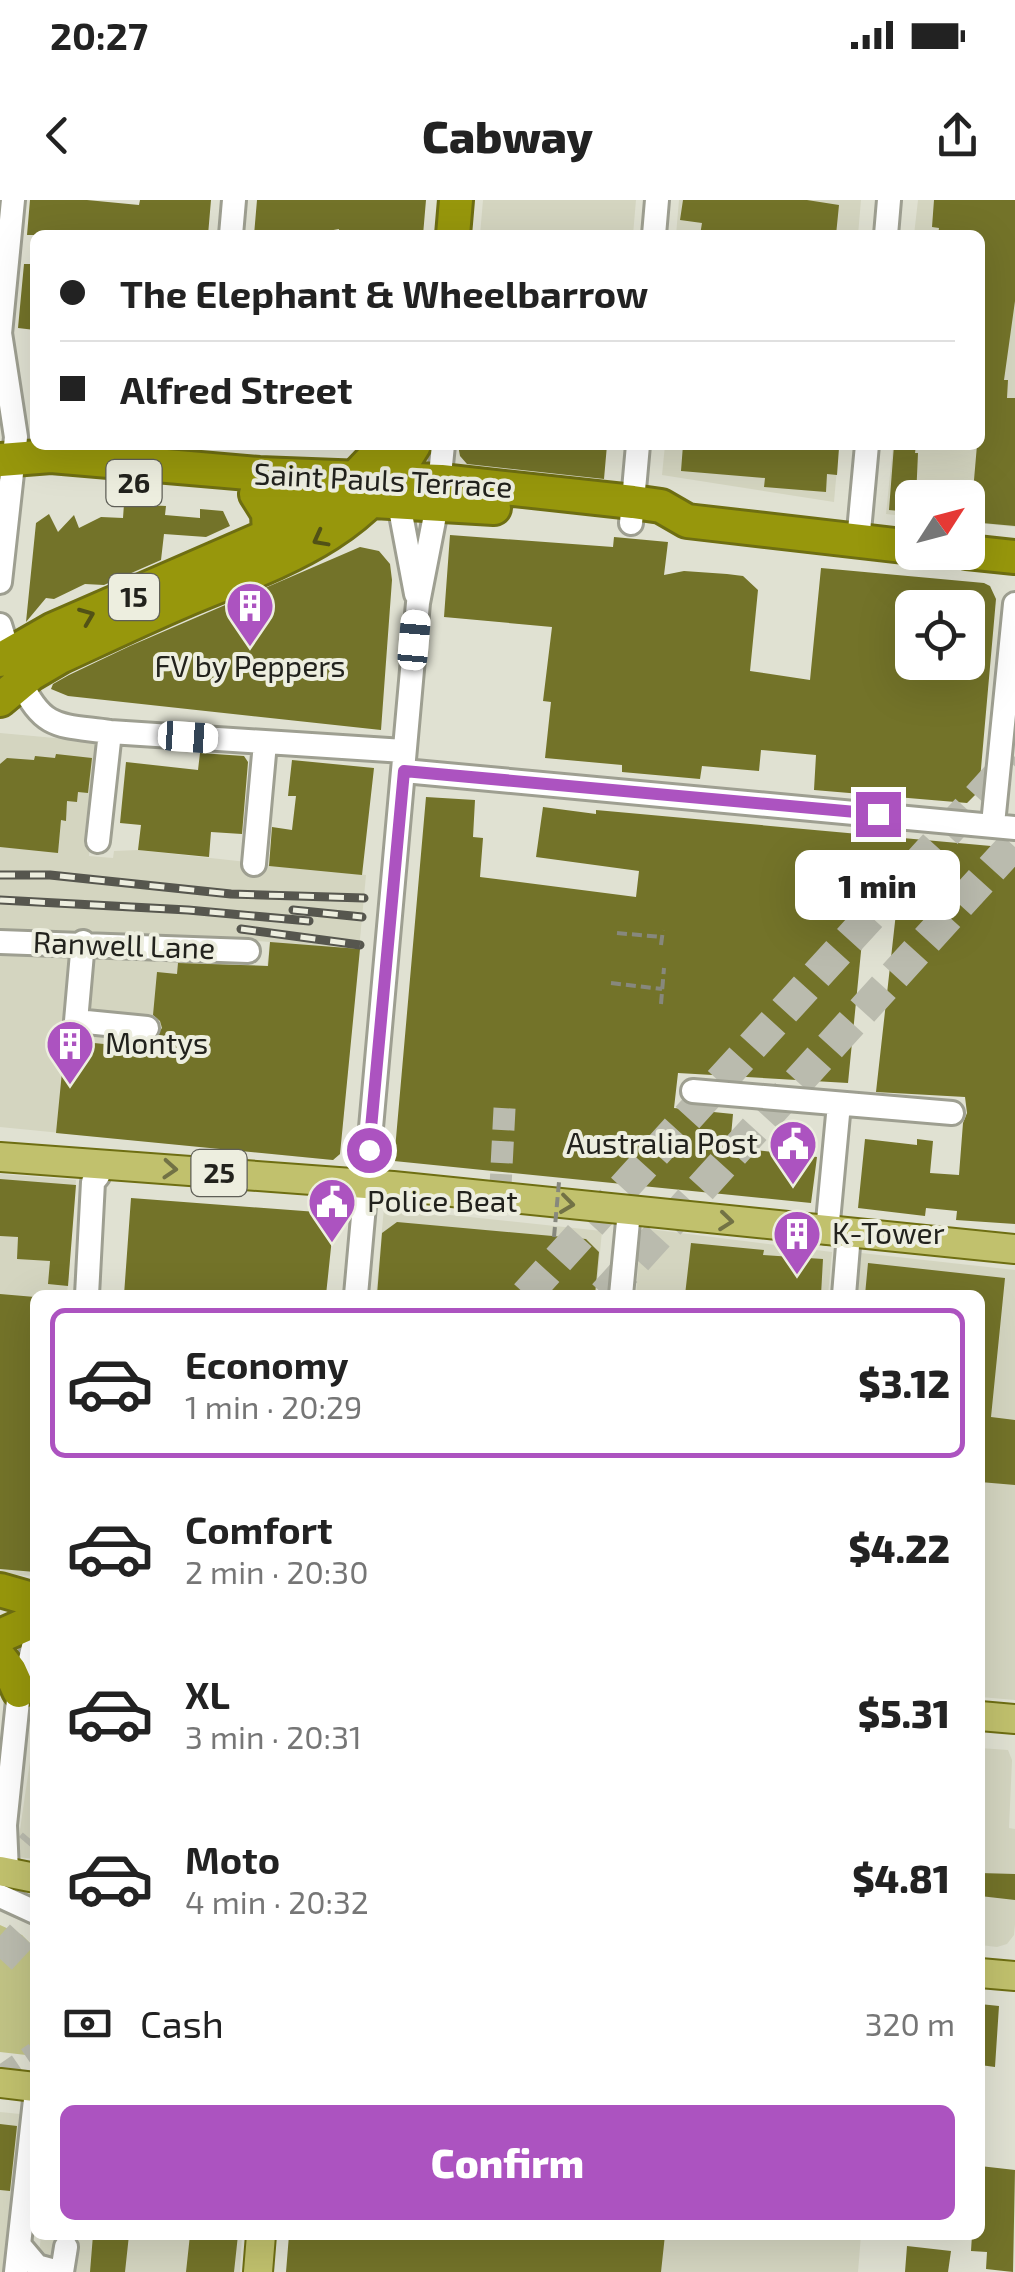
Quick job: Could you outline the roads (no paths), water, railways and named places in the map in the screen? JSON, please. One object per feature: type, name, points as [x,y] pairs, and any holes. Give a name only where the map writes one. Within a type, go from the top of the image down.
[{"type":"highway","points":[[453,230],[456,200]]},
{"type":"highway","name":"15","points":[[381,490],[385,450]]},
{"type":"highway","name":"15","points":[[6,664],[60,657],[320,540],[344,526],[381,490],[410,450]]},
{"type":"highway","name":"Saint Pauls Terrace","points":[[8,460],[51,456],[209,458],[381,490],[632,512],[661,506],[687,521],[895,545]]},
{"type":"highway","name":"Saint Pauls Terrace","points":[[8,460],[48,475],[331,500]]},
{"type":"highway","name":"15","points":[[6,664],[52,630],[269,536],[331,500],[381,490]]},
{"type":"highway","points":[[256,494],[268,513],[269,536]]},
{"type":"highway","points":[[985,554],[1015,557]]},
{"type":"highway","points":[[0,1590],[22,1625]]},
{"type":"highway","points":[[0,1658],[19,1691]]},
{"type":"main road","name":"25","points":[[0,1156],[98,1170],[366,1184]]},
{"type":"main road","points":[[366,1184],[1015,1249]]},
{"type":"main road","points":[[985,1717],[1015,1720]]},
{"type":"main road","points":[[2,1879],[30,1878]]},
{"type":"main road","points":[[985,1973],[1015,1976]]},
{"type":"main road","points":[[0,2083],[30,2086]]},
{"type":"main road","points":[[258,2272],[261,2240]]},
{"type":"street","points":[[0,582],[8,460],[16,432],[0,334],[12,200]]},
{"type":"street","points":[[231,230],[234,200]]},
{"type":"street","points":[[654,230],[657,200]]},
{"type":"street","points":[[886,230],[889,200]]},
{"type":"street","points":[[394,450],[381,490],[418,602]]},
{"type":"street","points":[[356,1290],[418,602],[439,493],[443,450]]},
{"type":"street","points":[[632,512],[638,450]]},
{"type":"street","points":[[858,542],[867,450]]},
{"type":"street","points":[[6,664],[35,709],[45,718],[66,725],[110,732],[265,743],[1004,826],[1015,604]]},
{"type":"street","points":[[98,841],[110,732]]},
{"type":"street","points":[[254,864],[265,743]]},
{"type":"street","name":"Ranwell Lane","points":[[0,942],[83,942],[248,951]]},
{"type":"street","points":[[83,942],[76,1021],[147,1028]]},
{"type":"street","points":[[693,1091],[952,1113]]},
{"type":"street","points":[[839,1104],[838,1233],[844,1290]]},
{"type":"street","points":[[87,1290],[93,1182],[98,1170]]},
{"type":"street","points":[[621,1290],[629,1212]]},
{"type":"street","points":[[22,1625],[25,1682],[19,1691],[3,1830],[9,1852],[2,1879],[30,1907]]},
{"type":"street","points":[[16,2272],[30,2149]]},
{"type":"street","points":[[20,2247],[37,2266],[60,2272],[66,2247]]},
{"type":"tunnel","points":[[531,1290],[1015,757]]},
{"type":"tunnel","points":[[609,1290],[1015,843]]},
{"type":"tunnel","points":[[500,1196],[505,1099]]},
{"type":"tunnel","points":[[0,1884],[30,1849]]},
{"type":"tunnel","points":[[0,1959],[30,1926]]},
{"type":"tunnel","points":[[0,2077],[30,2056]]},
{"type":"railway","points":[[0,875],[50,875],[231,894],[364,898]]},
{"type":"railway","points":[[0,900],[309,921]]},
{"type":"railway","points":[[293,910],[362,917]]},
{"type":"railway","points":[[241,929],[360,945]]},
{"type":"place","name":"FV by Peppers","points":[[250,648]]},
{"type":"place","name":"Montys","points":[[70,1086]]},
{"type":"place","name":"Australia Post","points":[[793,1186]]},
{"type":"place","name":"Police Beat","points":[[332,1244]]},
{"type":"place","name":"K-Tower","points":[[797,1276]]}]
